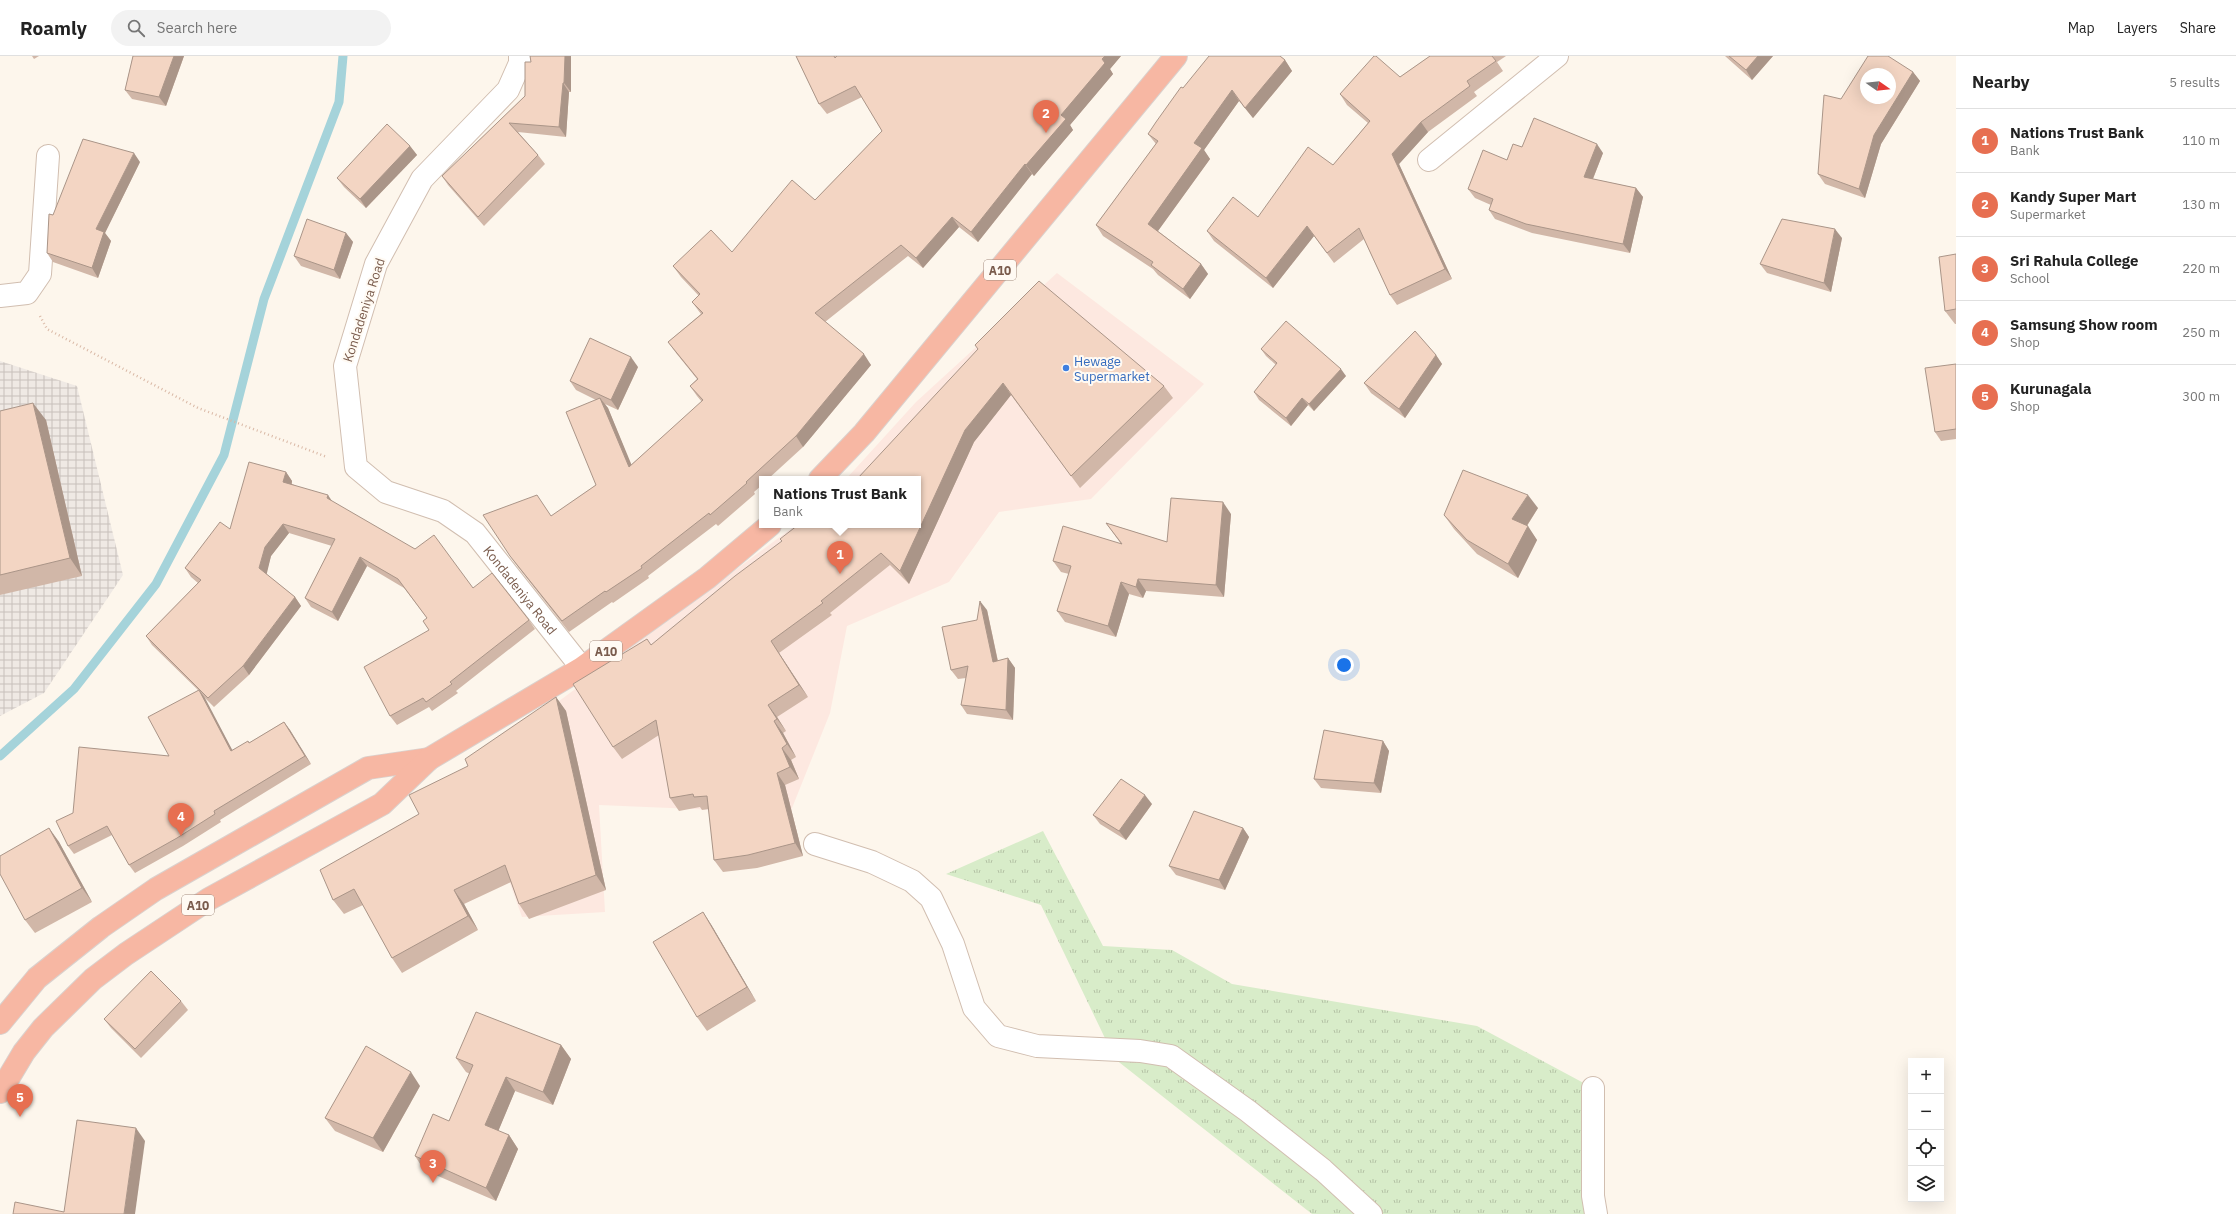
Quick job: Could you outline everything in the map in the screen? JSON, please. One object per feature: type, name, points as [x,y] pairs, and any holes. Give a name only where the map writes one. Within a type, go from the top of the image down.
[{"type":"highway","name":"A10","points":[[823,476],[864,433],[1176,56]]},
{"type":"highway","name":"A10","points":[[0,1092],[24,1052],[43,1028],[92,979],[162,928],[209,899],[382,804],[429,759],[582,668],[706,578],[766,528]]},
{"type":"highway","name":"A10","points":[[0,1023],[37,978],[101,927],[156,889],[368,768],[429,759]]},
{"type":"street","name":"Kondadeniya Road","points":[[520,56],[520,63],[508,90],[422,179],[376,264],[345,366],[356,467],[386,492],[443,510],[475,534],[582,668]]},
{"type":"street","points":[[1429,160],[1557,56]]},
{"type":"street","points":[[0,296],[27,293],[40,274],[48,156]]},
{"type":"street","points":[[814,844],[872,862],[912,881],[931,898],[952,944],[974,1008],[998,1036],[1038,1046],[1140,1051],[1171,1056],[1248,1111],[1322,1170],[1371,1214]]},
{"type":"street","points":[[1593,1088],[1592,1196],[1596,1214]]},
{"type":"path","points":[[27,293],[47,329],[198,408],[256,431],[356,467]]},
{"type":"shaded area","points":[[1057,273],[1204,384],[1091,499],[999,512],[949,582],[847,626],[830,713],[790,813],[599,805],[605,912],[522,917],[469,768],[792,528],[921,528],[921,476],[849,476],[916,402]]},
{"type":"shaded area","points":[[0,361],[77,386],[123,575],[44,693],[0,716]]},
{"type":"green space","points":[[1043,831],[1103,946],[1172,950],[1232,984],[1477,1026],[1593,1088],[1596,1214],[1312,1214],[1115,1059],[1041,905],[946,874]]},
{"type":"building","points":[[133,56],[174,56],[159,97],[125,90]]},
{"type":"building","points":[[530,56],[565,56],[564,83],[559,127],[509,123],[538,155],[478,217],[442,176],[525,96],[525,62],[531,62]]},
{"type":"building","points":[[796,56],[834,56],[835,58],[837,56],[1105,56],[1102,59],[1105,63],[1061,115],[1066,119],[1026,165],[1025,164],[971,232],[952,217],[916,258],[901,245],[815,313],[864,354],[796,436],[746,482],[747,483],[710,515],[709,513],[641,566],[642,568],[606,592],[605,591],[562,621],[510,556],[483,515],[537,495],[551,516],[596,485],[566,412],[600,398],[629,467],[703,400],[690,386],[698,379],[668,342],[703,313],[692,302],[700,294],[673,266],[711,230],[732,252],[792,180],[815,200],[882,131],[855,86],[819,104]]},
{"type":"building","points":[[1209,56],[1280,56],[1285,60],[1245,108],[1232,90],[1194,143],[1202,148],[1148,224],[1201,264],[1183,289],[1151,265],[1153,262],[1096,225],[1158,141],[1148,134],[1156,122],[1181,87],[1183,88]]},
{"type":"building","points":[[1374,56],[1376,56],[1400,77],[1430,56],[1492,56],[1496,61],[1467,81],[1470,86],[1421,122],[1392,154],[1445,269],[1390,295],[1359,228],[1327,253],[1307,226],[1266,278],[1207,231],[1233,197],[1258,217],[1308,147],[1333,165],[1370,121],[1340,94]]},
{"type":"building","points":[[1729,56],[1758,56],[1746,70]]},
{"type":"building","points":[[1868,56],[1888,56],[1913,72],[1896,99],[1896,68],[1860,68]]},
{"type":"building","points":[[1860,69],[1860,104],[1893,104],[1874,135],[1859,189],[1818,174],[1824,95],[1841,99]]},
{"type":"building","points":[[1534,118],[1597,144],[1584,177],[1636,188],[1623,244],[1526,224],[1489,210],[1493,199],[1468,189],[1483,150],[1507,160],[1513,144],[1522,147]]},
{"type":"building","points":[[387,124],[410,146],[360,199],[337,178]]},
{"type":"building","points":[[83,139],[134,153],[96,229],[104,232],[92,268],[47,253],[49,214],[53,215]]},
{"type":"building","points":[[307,219],[346,233],[334,270],[294,256]]},
{"type":"building","points":[[1782,219],[1835,229],[1824,283],[1760,264]]},
{"type":"building","points":[[1956,254],[1956,309],[1945,311],[1939,257]]},
{"type":"building","points":[[1039,281],[1164,386],[1071,476],[1003,383],[965,430],[921,525],[921,476],[860,476],[978,349],[975,345]]},
{"type":"building","points":[[1286,321],[1341,369],[1309,404],[1302,398],[1286,418],[1254,392],[1277,363],[1261,349]]},
{"type":"building","points":[[1415,331],[1436,355],[1399,409],[1364,383]]},
{"type":"building","points":[[590,338],[631,357],[611,400],[570,381]]},
{"type":"building","points":[[1956,364],[1956,429],[1935,432],[1925,368]]},
{"type":"building","points":[[33,403],[70,558],[0,575],[0,411]]},
{"type":"building","points":[[249,462],[286,472],[283,482],[328,495],[327,498],[415,549],[434,535],[473,588],[492,573],[529,620],[450,682],[452,684],[426,702],[423,698],[390,716],[364,667],[429,630],[423,621],[427,618],[398,579],[360,557],[332,612],[305,598],[335,539],[283,524],[265,547],[259,568],[295,597],[243,666],[208,698],[146,636],[201,580],[185,568],[220,522],[230,529]]},
{"type":"building","points":[[1463,470],[1528,495],[1512,519],[1528,526],[1508,564],[1467,540],[1444,515]]},
{"type":"building","points":[[1171,498],[1223,502],[1216,585],[1138,579],[1136,587],[1121,582],[1108,626],[1057,611],[1071,566],[1053,561],[1063,526],[1122,544],[1106,523],[1167,542]]},
{"type":"building","points":[[794,528],[920,528],[900,571],[881,553],[821,601],[823,603],[771,641],[799,685],[768,705],[777,719],[774,721],[787,744],[782,748],[790,767],[777,773],[795,843],[748,855],[714,860],[707,796],[694,797],[693,794],[670,798],[656,720],[613,747],[573,684],[647,639],[651,645],[735,576],[782,541],[780,539]]},
{"type":"building","points":[[980,601],[993,662],[1008,658],[1006,710],[961,705],[968,666],[951,670],[942,627],[977,620]]},
{"type":"building","points":[[199,690],[231,751],[248,741],[249,743],[284,722],[305,756],[214,811],[215,814],[177,838],[129,865],[107,826],[68,846],[56,821],[73,813],[79,747],[169,756],[148,717]]},
{"type":"building","points":[[556,697],[596,875],[519,904],[505,865],[454,890],[468,916],[392,958],[354,889],[333,900],[320,870],[419,814],[409,795],[468,766],[465,759]]},
{"type":"building","points":[[1324,730],[1383,741],[1374,783],[1314,779]]},
{"type":"building","points":[[1121,779],[1145,795],[1119,831],[1093,815]]},
{"type":"building","points":[[1194,811],[1243,828],[1219,880],[1169,866]]},
{"type":"building","points":[[49,828],[82,888],[25,920],[0,874],[0,856]]},
{"type":"building","points":[[703,912],[747,987],[697,1017],[653,942]]},
{"type":"building","points":[[151,971],[181,1001],[135,1049],[104,1019]]},
{"type":"building","points":[[476,1012],[561,1045],[543,1092],[506,1077],[485,1125],[509,1135],[486,1188],[415,1156],[433,1114],[449,1121],[473,1065],[456,1058]]},
{"type":"building","points":[[366,1046],[411,1072],[373,1138],[325,1118]]},
{"type":"building","points":[[77,1120],[136,1128],[124,1214],[13,1214],[15,1202],[64,1212]]},
{"type":"waterway","points":[[0,756],[74,689],[156,584],[224,455],[264,299],[339,102],[343,56]]},
{"type":"place","name":"Kandy Super Mart","points":[[1046,133]]},
{"type":"place","name":"Hewage Supermarket","points":[[1066,368]]},
{"type":"place","name":"Nations Trust Bank","points":[[840,574]]},
{"type":"place","name":"Samsung Show room","points":[[181,836]]},
{"type":"place","name":"Kurunagala","points":[[20,1117]]},
{"type":"place","name":"Sri Rahula College","points":[[433,1183]]}]
